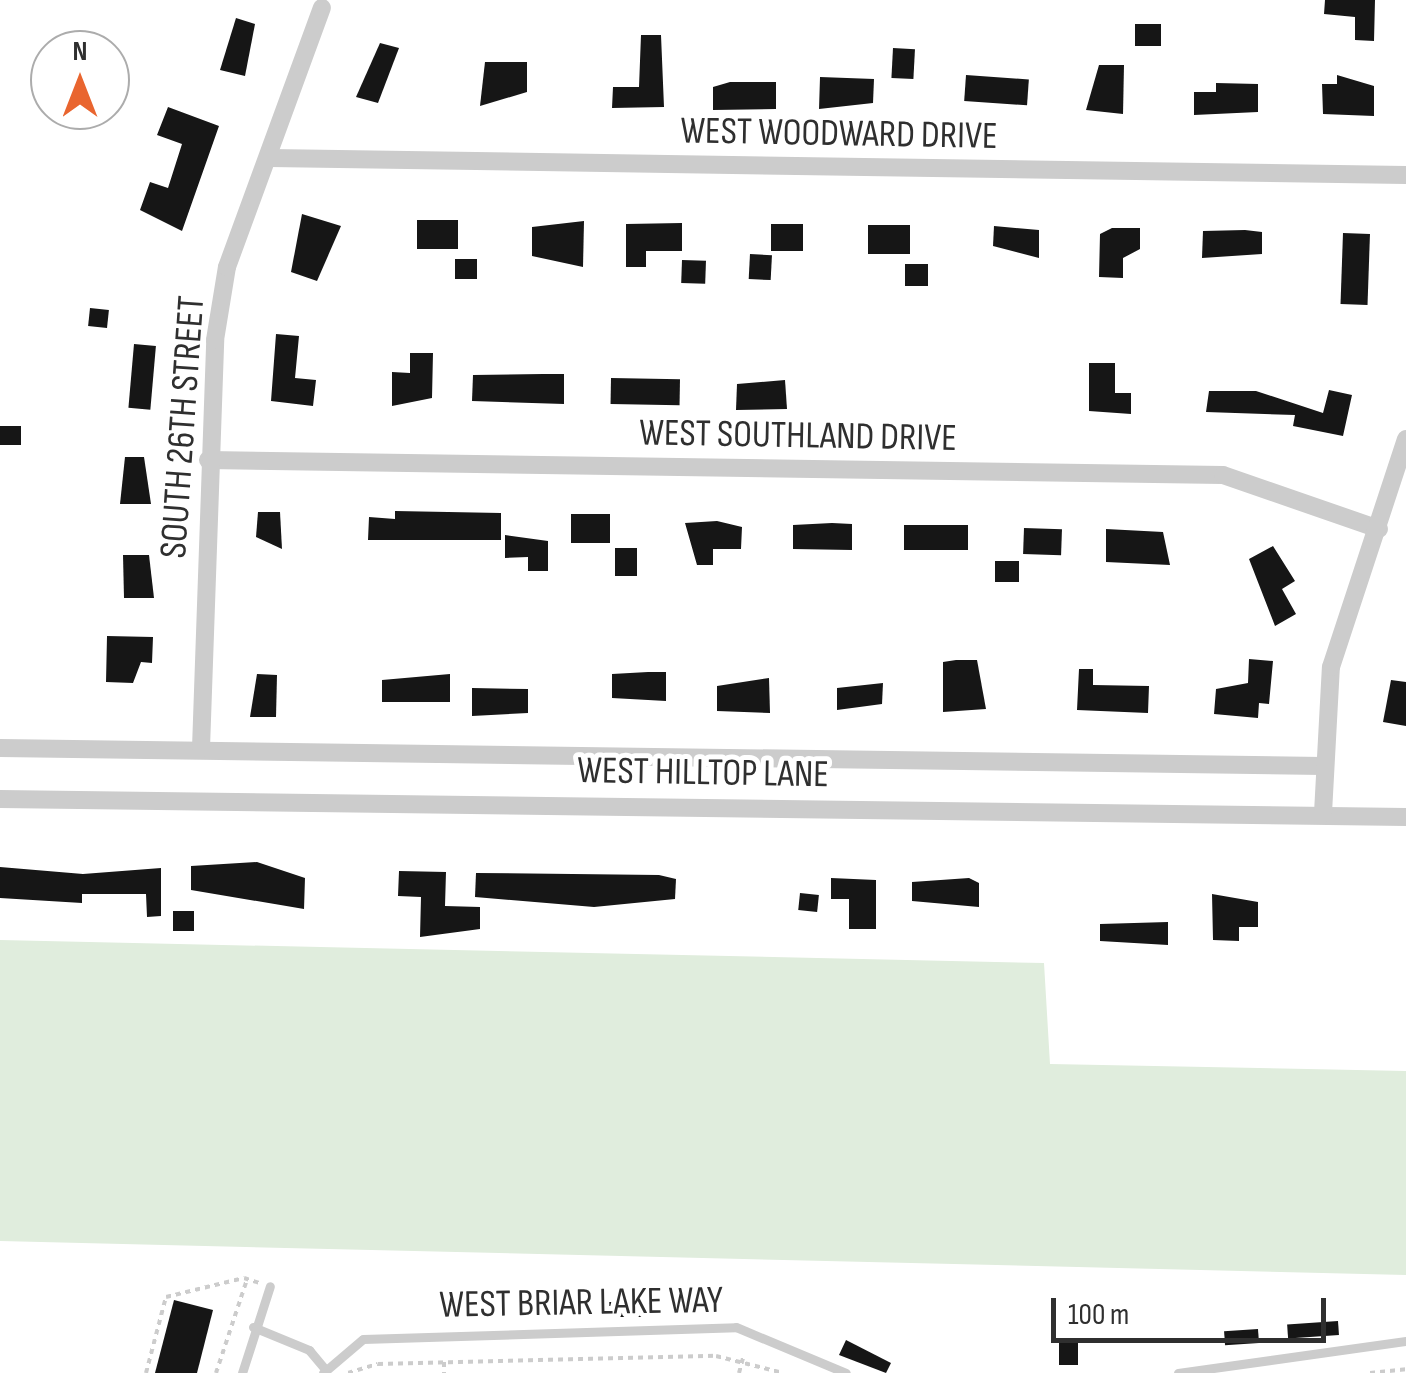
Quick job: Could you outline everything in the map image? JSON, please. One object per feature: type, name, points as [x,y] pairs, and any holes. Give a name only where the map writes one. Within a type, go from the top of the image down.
[{"type":"street","name":"SOUTH 26TH STREET","points":[[201,748],[208,460],[228,267],[322,8]]},
{"type":"street","name":"WEST WOODWARD DRIVE","points":[[270,158],[1406,175]]},
{"type":"street","points":[[1323,813],[1331,667],[1406,440]]},
{"type":"street","name":"WEST SOUTHLAND DRIVE","points":[[208,460],[1223,475],[1379,528]]},
{"type":"street","name":"WEST HILLTOP LANE","points":[[0,748],[1323,766]]},
{"type":"street","name":"WEST HILLTOP LANE","points":[[0,799],[1406,817]]},
{"type":"lane","points":[[242,1373],[252,1327],[270,1286]]},
{"type":"lane","points":[[252,1327],[309,1350],[324,1371]]},
{"type":"lane","name":"WEST BRIAR LAKE WAY","points":[[324,1371],[362,1338],[736,1327],[846,1373]]},
{"type":"lane","points":[[1178,1373],[1406,1341]]},
{"type":"path","points":[[216,1373],[248,1280]]},
{"type":"path","points":[[146,1373],[166,1296],[248,1280],[270,1286]]},
{"type":"path","points":[[738,1373],[743,1358]]},
{"type":"path","points":[[348,1373],[396,1364],[444,1362],[743,1358],[783,1373]]},
{"type":"path","points":[[444,1362],[444,1373]]},
{"type":"path","points":[[396,1364],[398,1373]]},
{"type":"path","points":[[1370,1373],[1406,1369]]},
{"type":"green space","points":[[0,940],[1044,963],[1050,1064],[1406,1071],[1406,1275],[0,1241]]},
{"type":"building","points":[[1325,0],[1375,0],[1374,41],[1355,40],[1355,17],[1324,14]]},
{"type":"building","points":[[236,18],[255,24],[245,76],[220,70]]},
{"type":"building","points":[[1135,24],[1161,24],[1161,46],[1135,46]]},
{"type":"building","points":[[641,35],[661,35],[664,107],[612,108],[613,87],[639,87]]},
{"type":"building","points":[[380,43],[399,48],[378,103],[356,97]]},
{"type":"building","points":[[893,48],[915,49],[913,79],[891,78]]},
{"type":"building","points":[[485,62],[527,62],[527,92],[480,106]]},
{"type":"building","points":[[1099,65],[1124,65],[1123,114],[1086,110]]},
{"type":"building","points":[[966,75],[1029,79],[1027,105],[964,101]]},
{"type":"building","points":[[1337,75],[1374,86],[1374,116],[1323,114],[1322,84],[1337,84]]},
{"type":"building","points":[[820,77],[874,79],[873,103],[819,109]]},
{"type":"building","points":[[730,82],[776,82],[776,109],[713,110],[713,87]]},
{"type":"building","points":[[1216,83],[1258,84],[1258,112],[1194,115],[1194,92],[1216,92]]},
{"type":"building","points":[[168,107],[219,126],[182,231],[140,210],[150,182],[168,188],[182,144],[157,135]]},
{"type":"building","points":[[302,214],[341,226],[317,281],[291,272]]},
{"type":"building","points":[[417,220],[458,220],[458,249],[417,249]]},
{"type":"building","points":[[584,221],[583,267],[532,256],[532,227]]},
{"type":"building","points":[[682,223],[682,251],[646,251],[646,267],[626,267],[626,224]]},
{"type":"building","points":[[771,224],[803,224],[803,251],[771,251]]},
{"type":"building","points":[[868,225],[910,225],[910,254],[868,254]]},
{"type":"building","points":[[994,226],[1039,230],[1039,258],[993,246]]},
{"type":"building","points":[[1112,228],[1140,228],[1140,249],[1123,258],[1123,278],[1099,277],[1100,234]]},
{"type":"building","points":[[1203,231],[1262,232],[1262,254],[1202,258]]},
{"type":"building","points":[[1343,233],[1370,234],[1368,305],[1341,304]]},
{"type":"building","points":[[750,254],[772,255],[771,280],[749,279]]},
{"type":"building","points":[[455,259],[477,259],[477,279],[455,279]]},
{"type":"building","points":[[682,260],[706,261],[705,284],[681,283]]},
{"type":"building","points":[[905,264],[928,264],[928,286],[905,286]]},
{"type":"building","points":[[90,308],[109,310],[107,328],[88,326]]},
{"type":"building","points":[[276,334],[299,336],[295,378],[316,380],[313,406],[271,401]]},
{"type":"building","points":[[134,344],[156,346],[150,410],[128,408]]},
{"type":"building","points":[[410,353],[433,353],[432,398],[392,406],[392,372],[410,373]]},
{"type":"building","points":[[1089,363],[1115,363],[1115,393],[1131,393],[1131,414],[1089,411]]},
{"type":"building","points":[[564,374],[564,404],[472,401],[473,375]]},
{"type":"building","points":[[611,378],[680,379],[680,405],[611,404]]},
{"type":"building","points":[[785,380],[787,409],[736,410],[737,384]]},
{"type":"building","points":[[1329,390],[1352,395],[1343,436],[1293,426],[1295,415],[1206,412],[1209,391],[1256,391],[1323,413]]},
{"type":"building","points":[[0,426],[21,426],[21,445],[0,445]]},
{"type":"building","points":[[125,457],[144,457],[151,504],[120,504]]},
{"type":"building","points":[[395,511],[501,513],[501,540],[368,540],[369,517],[395,519]]},
{"type":"building","points":[[258,512],[280,512],[282,549],[256,537]]},
{"type":"building","points":[[571,514],[610,514],[610,543],[571,543]]},
{"type":"building","points":[[717,521],[742,527],[741,549],[713,549],[713,565],[697,565],[685,523]]},
{"type":"building","points":[[852,524],[852,550],[793,549],[793,525]]},
{"type":"building","points":[[904,525],[968,525],[968,550],[904,550]]},
{"type":"building","points":[[1024,528],[1062,529],[1061,555],[1023,554]]},
{"type":"building","points":[[1106,529],[1163,532],[1170,565],[1106,562]]},
{"type":"building","points":[[505,535],[548,541],[548,571],[528,571],[528,557],[505,558]]},
{"type":"building","points":[[1273,546],[1295,581],[1282,589],[1296,614],[1275,626],[1249,559]]},
{"type":"building","points":[[615,548],[637,548],[637,576],[615,576]]},
{"type":"building","points":[[123,555],[149,555],[154,598],[124,598]]},
{"type":"building","points":[[995,561],[1019,561],[1019,582],[995,582]]},
{"type":"building","points":[[107,636],[153,637],[152,663],[141,662],[133,683],[106,682]]},
{"type":"building","points":[[1249,659],[1273,661],[1269,704],[1259,703],[1258,718],[1214,714],[1216,689],[1248,683]]},
{"type":"building","points":[[977,660],[986,709],[943,712],[943,662]]},
{"type":"building","points":[[1079,669],[1093,669],[1093,685],[1149,686],[1148,713],[1077,710]]},
{"type":"building","points":[[666,672],[666,701],[612,698],[612,674]]},
{"type":"building","points":[[257,674],[277,675],[276,717],[250,717]]},
{"type":"building","points":[[450,674],[450,702],[382,702],[382,680]]},
{"type":"building","points":[[769,678],[770,713],[717,711],[717,686]]},
{"type":"building","points":[[1391,680],[1406,682],[1406,726],[1383,722]]},
{"type":"building","points":[[883,683],[882,704],[837,710],[837,688]]},
{"type":"building","points":[[472,688],[528,689],[528,713],[472,716]]},
{"type":"building","points":[[257,862],[305,878],[304,909],[191,890],[191,866]]},
{"type":"building","points":[[0,867],[83,874],[161,868],[161,916],[147,917],[146,894],[82,894],[82,903],[0,898]]},
{"type":"building","points":[[399,871],[446,872],[445,906],[480,907],[480,929],[420,937],[421,897],[398,896]]},
{"type":"building","points":[[476,873],[659,875],[676,879],[675,899],[594,907],[475,897]]},
{"type":"building","points":[[831,878],[876,880],[876,929],[849,929],[849,899],[831,899]]},
{"type":"building","points":[[969,878],[979,883],[979,907],[912,901],[912,882]]},
{"type":"building","points":[[800,893],[819,895],[817,912],[798,910]]},
{"type":"building","points":[[1212,894],[1258,902],[1258,927],[1239,927],[1239,941],[1213,940]]},
{"type":"building","points":[[173,911],[194,911],[194,931],[173,931]]},
{"type":"building","points":[[1168,922],[1168,945],[1100,941],[1100,924]]},
{"type":"building","points":[[174,1300],[213,1310],[197,1373],[155,1373]]},
{"type":"building","points":[[601,1302],[652,1302],[652,1317],[601,1317]]},
{"type":"building","points":[[1338,1321],[1339,1335],[1288,1339],[1287,1325]]},
{"type":"building","points":[[1258,1329],[1259,1343],[1225,1345],[1224,1331]]},
{"type":"building","points":[[1059,1338],[1078,1338],[1078,1365],[1059,1365]]},
{"type":"building","points":[[846,1340],[891,1363],[886,1373],[839,1355]]}]
